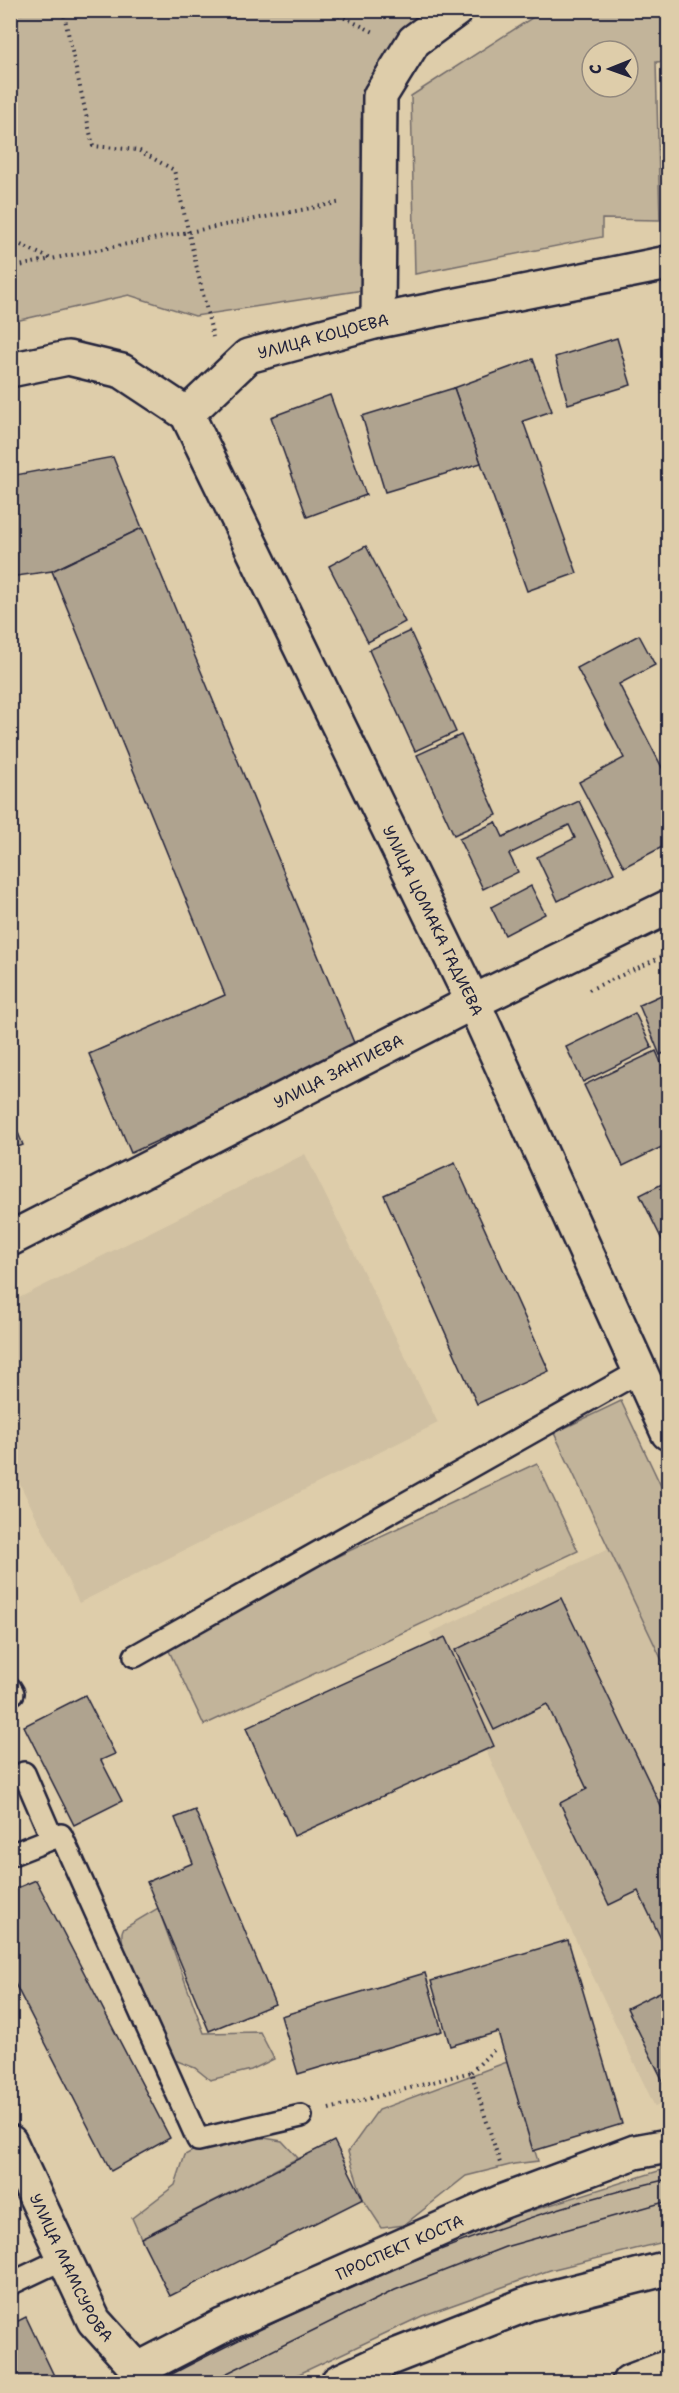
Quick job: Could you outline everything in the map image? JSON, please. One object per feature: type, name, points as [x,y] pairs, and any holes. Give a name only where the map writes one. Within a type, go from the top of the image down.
[{"type":"street","points":[[378,321],[380,96],[414,41],[456,10]]},
{"type":"street","name":"УЛИЦА КОЦОЕВА","points":[[187,414],[248,356],[378,321],[669,263]]},
{"type":"street","points":[[10,370],[68,358],[122,371],[187,414]]},
{"type":"street","name":"УЛИЦА ЦОМАКА ГАДИЕВА","points":[[187,414],[473,1002],[669,1433]]},
{"type":"street","name":"УЛИЦА ЗАНГИЕВА","points":[[10,1239],[473,1002],[669,907]]},
{"type":"street","name":"УЛИЦА МАМСУРОВА","points":[[10,2142],[94,2321],[143,2376]]},
{"type":"street","name":"ПРОСПЕКТ КОСТА","points":[[143,2376],[224,2325],[501,2202],[635,2152],[669,2146]]},
{"type":"street","points":[[338,2382],[390,2358],[530,2303],[669,2268]]},
{"type":"street","points":[[629,2382],[669,2367]]},
{"type":"lane","points":[[135,1656],[640,1371]]},
{"type":"lane","points":[[24,1773],[52,1838]]},
{"type":"lane","points":[[10,1855],[61,1835],[198,2140],[300,2116]]},
{"type":"lane","points":[[10,2284],[65,2258]]},
{"type":"path","points":[[10,18],[26,10]]},
{"type":"path","points":[[63,10],[93,146],[138,150],[174,170],[224,379]]},
{"type":"path","points":[[328,10],[409,49]]},
{"type":"path","points":[[10,268],[379,194]]},
{"type":"path","points":[[10,240],[51,259]]},
{"type":"path","points":[[582,993],[669,954]]},
{"type":"path","points":[[300,2116],[471,2072],[495,2049]]},
{"type":"path","points":[[471,2072],[500,2164]]},
{"type":"shaded area","points":[[544,10],[668,11],[668,61],[656,62],[660,220],[602,219],[602,237],[415,274],[411,96]]},
{"type":"shaded area","points":[[10,11],[421,11],[361,119],[363,290],[195,316],[129,295],[11,322]]},
{"type":"shaded area","points":[[305,1154],[438,1423],[79,1603],[11,1466],[11,1302]]},
{"type":"shaded area","points":[[621,1401],[668,1501],[668,1673],[554,1433]]},
{"type":"shaded area","points":[[537,1463],[578,1551],[204,1725],[163,1638]]},
{"type":"shaded area","points":[[635,1536],[668,1607],[668,2101],[655,2107],[430,1633]]},
{"type":"shaded area","points":[[158,1908],[204,2033],[260,2032],[274,2059],[251,2070],[210,2080],[195,2068],[172,2059],[132,1972],[122,1939],[123,1929]]},
{"type":"shaded area","points":[[507,2062],[538,2161],[514,2164],[466,2176],[404,2225],[382,2228],[363,2199],[348,2152],[378,2110]]},
{"type":"shaded area","points":[[247,2135],[282,2141],[298,2158],[141,2238],[132,2218],[175,2185],[185,2155],[207,2143]]},
{"type":"shaded area","points":[[668,2168],[668,2241],[550,2270],[422,2316],[282,2382],[168,2382],[164,2369],[460,2233]]},
{"type":"building","points":[[664,61],[668,61],[668,178],[665,179]]},
{"type":"building","points":[[617,338],[631,385],[568,404],[555,357]]},
{"type":"building","points":[[533,359],[552,411],[523,421],[577,573],[527,591],[454,388]]},
{"type":"building","points":[[454,388],[481,463],[385,492],[362,416]]},
{"type":"building","points":[[330,395],[366,495],[307,517],[271,417]]},
{"type":"building","points":[[113,457],[142,528],[52,571],[10,577],[10,476]]},
{"type":"building","points":[[142,528],[357,1050],[131,1153],[89,1054],[225,995],[52,571]]},
{"type":"building","points":[[366,546],[405,622],[368,642],[329,566]]},
{"type":"building","points":[[410,631],[456,732],[415,751],[369,650]]},
{"type":"building","points":[[639,635],[655,665],[619,684],[668,779],[668,844],[624,867],[579,782],[624,758],[577,668]]},
{"type":"building","points":[[461,735],[497,815],[454,835],[417,755]]},
{"type":"building","points":[[579,801],[614,873],[558,901],[537,857],[575,838],[569,825],[509,854],[518,872],[483,889],[459,839],[496,822],[503,837]]},
{"type":"building","points":[[531,886],[545,914],[505,935],[491,907]]},
{"type":"building","points":[[668,992],[668,1051],[660,1055],[639,1005]]},
{"type":"building","points":[[635,1013],[652,1048],[583,1082],[566,1047]]},
{"type":"building","points":[[656,1051],[668,1079],[668,1144],[623,1166],[584,1085]]},
{"type":"building","points":[[10,1113],[23,1145],[10,1150]]},
{"type":"building","points":[[455,1163],[549,1371],[477,1404],[384,1195]]},
{"type":"building","points":[[668,1181],[668,1252],[640,1195]]},
{"type":"building","points":[[561,1598],[668,1821],[668,1953],[638,1891],[609,1905],[560,1803],[587,1789],[547,1704],[494,1730],[455,1650]]},
{"type":"building","points":[[445,1637],[494,1746],[294,1836],[246,1728]]},
{"type":"building","points":[[85,1695],[115,1754],[101,1760],[122,1801],[74,1825],[24,1726]]},
{"type":"building","points":[[195,1810],[275,2004],[209,2031],[147,1882],[193,1863],[175,1818]]},
{"type":"building","points":[[36,1880],[170,2138],[111,2171],[10,1974],[10,1891]]},
{"type":"building","points":[[568,1940],[622,2124],[533,2151],[498,2032],[450,2046],[431,1981]]},
{"type":"building","points":[[425,1973],[442,2031],[298,2074],[281,2016]]},
{"type":"building","points":[[668,1988],[668,2078],[663,2081],[627,2008]]},
{"type":"building","points":[[334,2141],[363,2199],[170,2296],[141,2238]]},
{"type":"building","points":[[26,2317],[57,2382],[10,2382],[10,2325]]},
{"type":"tram line","points":[[157,2382],[280,2320],[406,2264],[535,2216],[668,2179]]},
{"type":"tram line","points":[[209,2382],[395,2290],[505,2247],[668,2201]]}]
